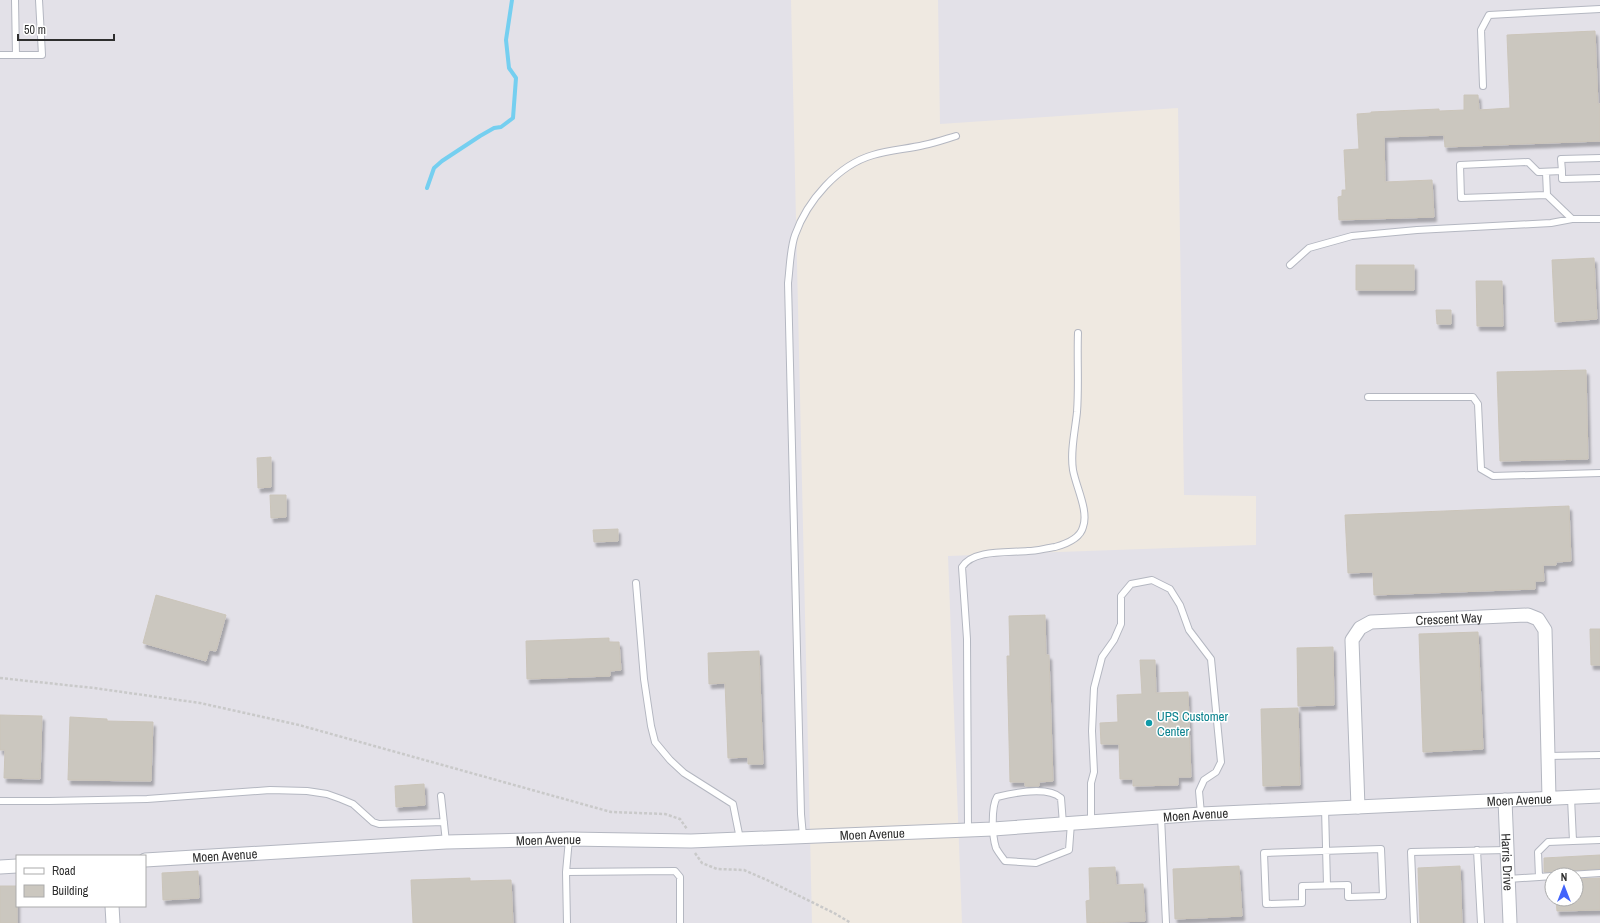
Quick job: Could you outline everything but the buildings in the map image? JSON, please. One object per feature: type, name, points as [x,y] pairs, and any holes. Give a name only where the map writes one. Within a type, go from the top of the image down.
[{"type":"street","name":"Crescent Way","points":[[1358,806],[1352,640],[1360,628],[1371,622],[1528,615],[1538,619],[1545,630],[1549,798]]},
{"type":"street","name":"Moen Avenue","points":[[146,860],[446,842],[569,838],[691,841],[993,829],[1201,814],[1600,796]]},
{"type":"street","name":"Harris Drive","points":[[1505,800],[1510,923]]},
{"type":"street","points":[[0,866],[16,866]]},
{"type":"street","points":[[112,907],[113,923]]},
{"type":"lane","points":[[15,0],[16,55]]},
{"type":"lane","points":[[0,56],[42,55],[39,0]]},
{"type":"lane","points":[[1483,86],[1481,30],[1489,15],[1600,9]]},
{"type":"lane","points":[[803,836],[801,814],[788,283],[795,235],[810,205],[835,177],[850,166],[872,155],[924,145],[956,136]]},
{"type":"lane","points":[[1600,158],[1561,159],[1562,179],[1600,178]]},
{"type":"lane","points":[[1547,195],[1462,198],[1460,165],[1528,162],[1538,172],[1562,171]]},
{"type":"lane","points":[[1546,172],[1547,195],[1572,219]]},
{"type":"lane","points":[[1290,265],[1309,248],[1352,236],[1425,230],[1551,224],[1572,219],[1600,218]]},
{"type":"lane","points":[[968,830],[967,653],[962,567],[965,562],[972,557],[984,554],[1030,551],[1061,545],[1070,542],[1079,535],[1083,527],[1085,519],[1073,471],[1072,460],[1076,413],[1078,333]]},
{"type":"lane","points":[[1368,397],[1473,397],[1478,404],[1481,469],[1493,476],[1600,473]]},
{"type":"lane","points":[[1091,822],[1091,783],[1094,772],[1092,731],[1094,688],[1102,657],[1114,640],[1121,624],[1121,596],[1131,584],[1152,580],[1170,589],[1180,605],[1189,630],[1211,659],[1221,762],[1216,772],[1204,780],[1199,790],[1201,814]]},
{"type":"lane","points":[[636,583],[644,679],[655,742],[670,760],[684,773],[733,804],[740,839]]},
{"type":"lane","points":[[1548,756],[1600,755]]},
{"type":"lane","points":[[0,801],[126,800],[270,790],[307,791],[327,794],[353,804],[373,822],[379,824],[444,822]]},
{"type":"lane","points":[[1044,791],[1058,795],[1061,798],[1067,824],[1069,850],[1036,863],[1005,861],[996,847],[993,829],[994,802],[997,797],[1044,791]]},
{"type":"lane","points":[[441,796],[446,842]]},
{"type":"lane","points":[[1571,798],[1573,841]]},
{"type":"lane","points":[[1325,808],[1327,885]]},
{"type":"lane","points":[[1161,817],[1166,923]]},
{"type":"lane","points":[[567,923],[566,872],[569,838]]},
{"type":"lane","points":[[1539,877],[1538,852],[1548,842],[1600,840]]},
{"type":"lane","points":[[1381,849],[1383,896],[1348,897],[1348,885],[1302,886],[1302,903],[1266,904],[1264,853],[1327,851],[1381,849]]},
{"type":"lane","points":[[1477,850],[1481,923]]},
{"type":"lane","points":[[1414,923],[1411,852],[1507,850]]},
{"type":"lane","points":[[566,872],[675,871],[680,877],[680,923]]},
{"type":"lane","points":[[1584,874],[1600,873]]},
{"type":"lane","points":[[1508,879],[1544,877]]},
{"type":"path","points":[[0,678],[94,688],[200,703],[299,725],[612,812],[665,814],[680,819],[687,829],[694,852],[702,863],[717,869],[744,870],[834,912],[851,923]]},
{"type":"shaded area","points":[[0,0],[791,0],[812,923],[0,923]]},
{"type":"shaded area","points":[[938,0],[1600,0],[1600,923],[962,923],[948,556],[1256,545],[1256,496],[1184,495],[1178,108],[940,124]]},
{"type":"waterway","points":[[427,188],[434,168],[442,161],[480,136],[494,128],[501,127],[513,118],[516,78],[509,68],[506,40],[512,0]]},
{"type":"place","name":"UPS Customer Center","points":[[1149,723]]}]
